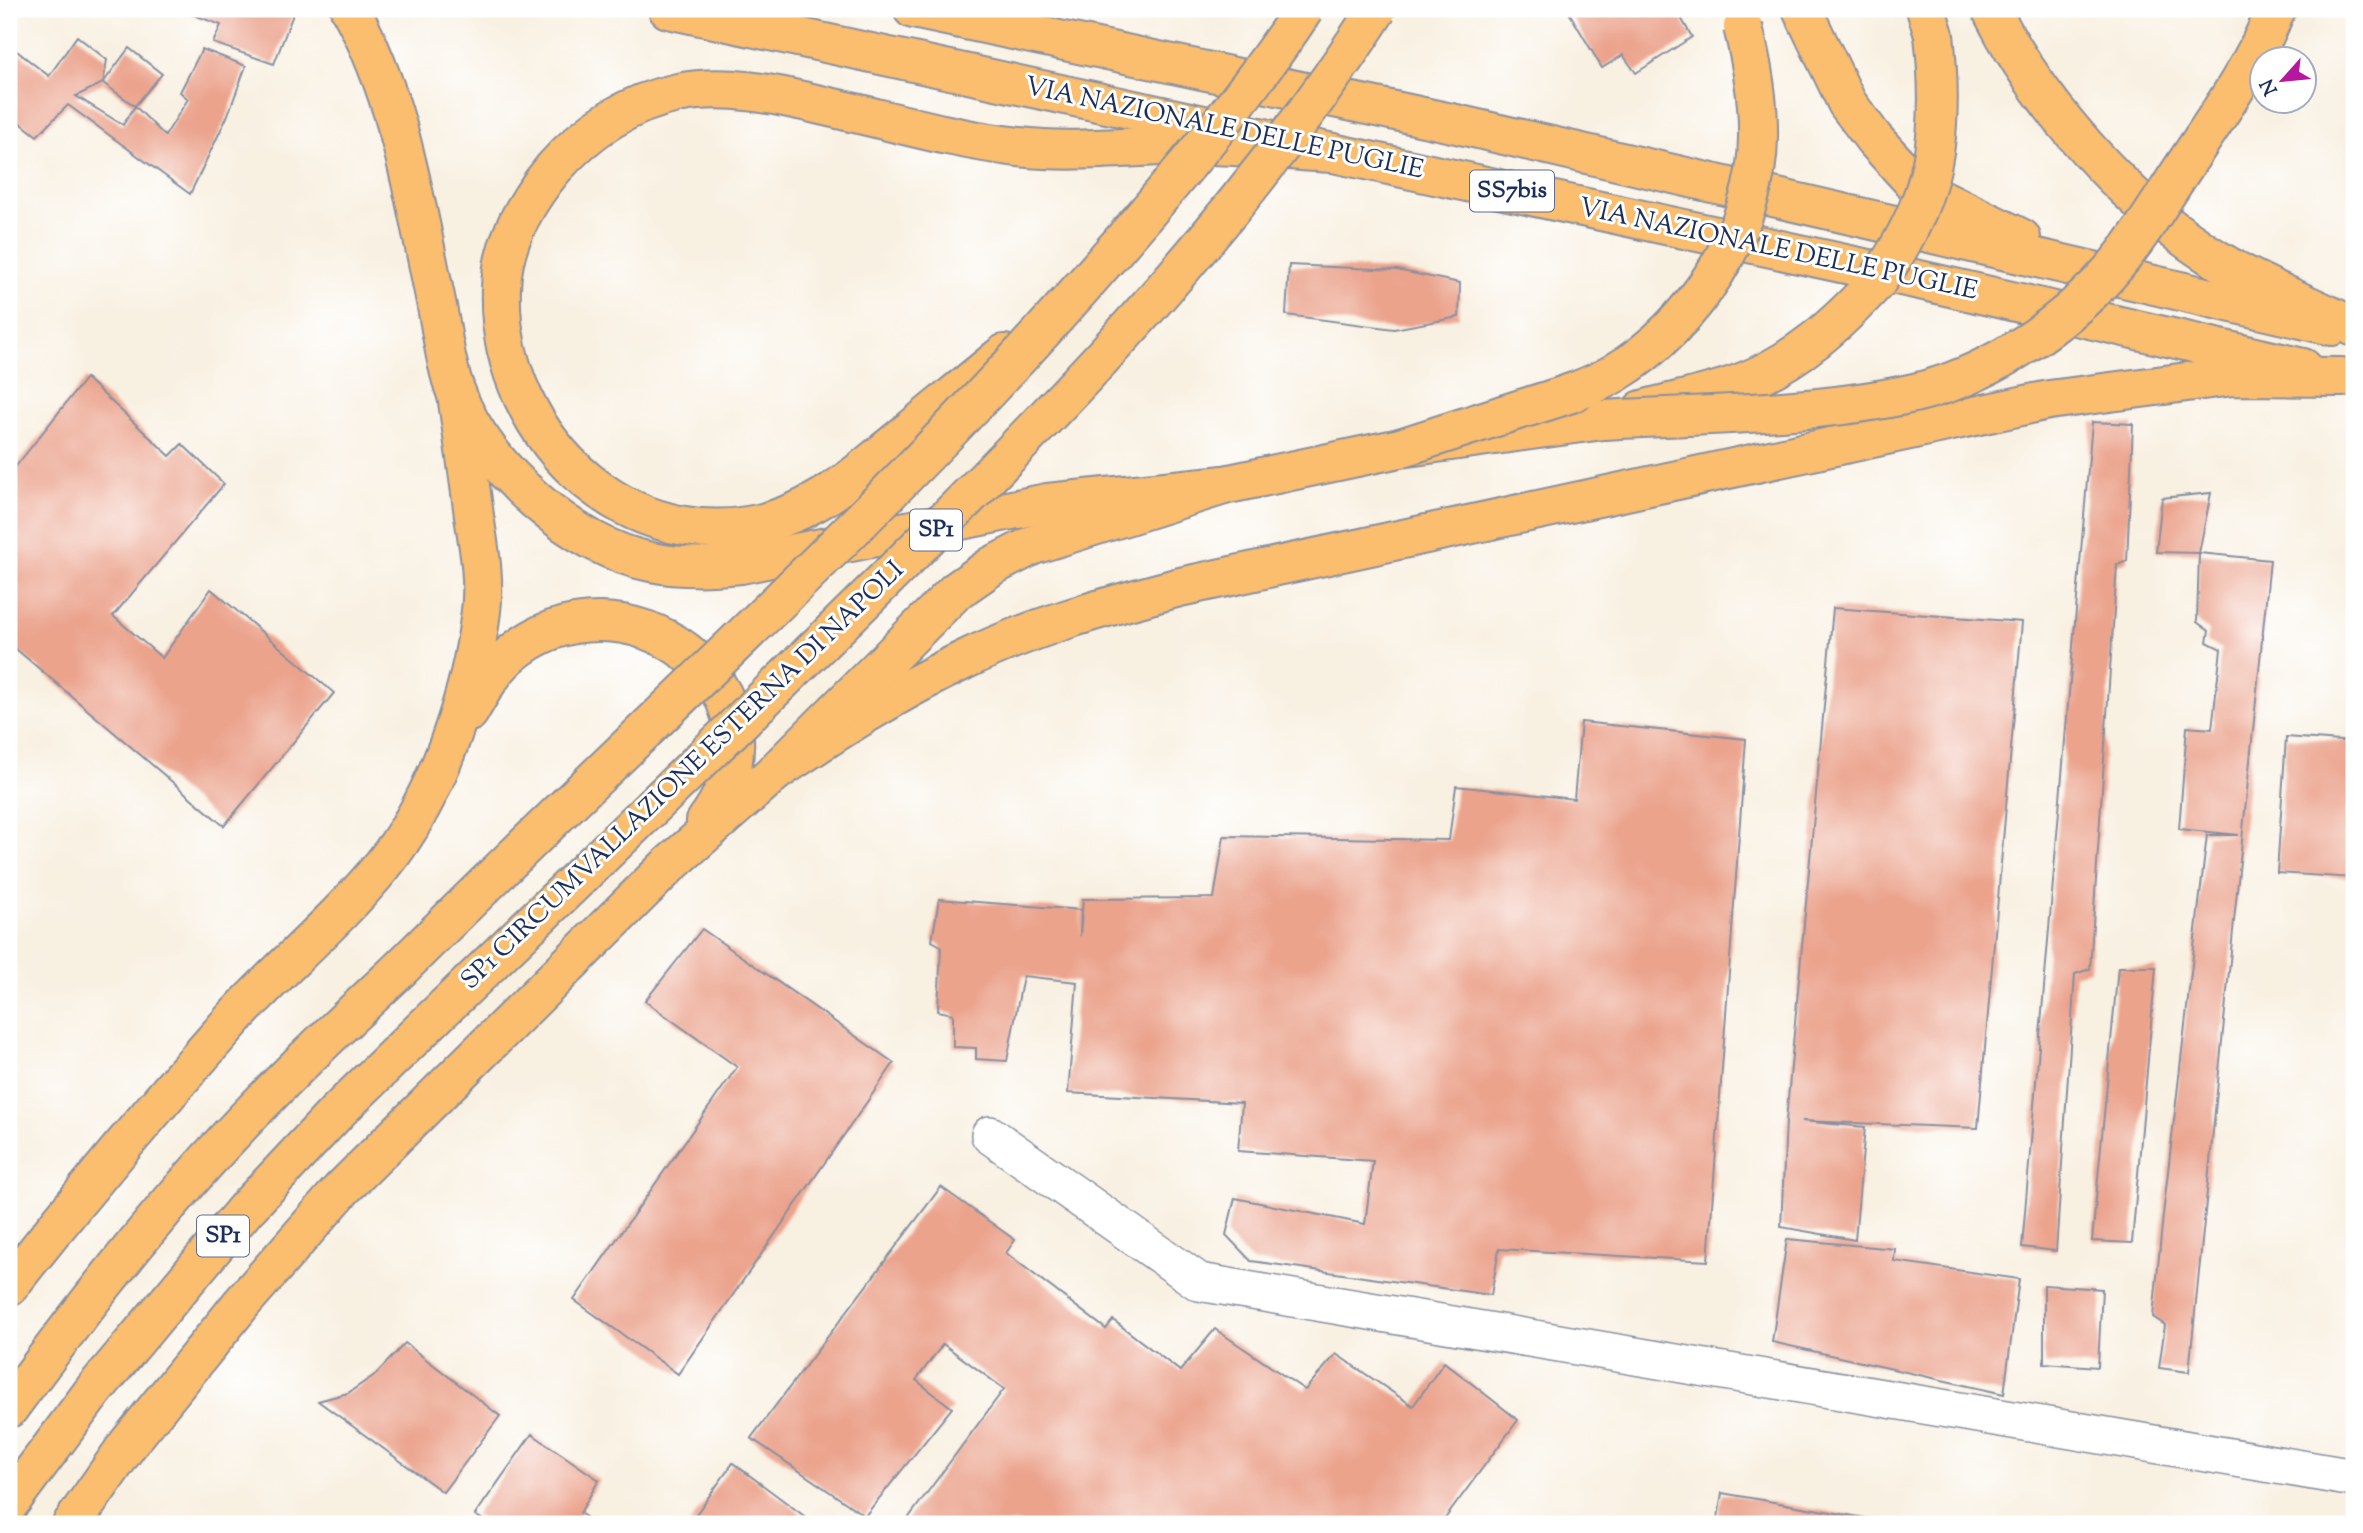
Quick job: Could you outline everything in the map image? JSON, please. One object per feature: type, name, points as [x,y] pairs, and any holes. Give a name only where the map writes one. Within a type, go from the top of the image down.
[{"type":"main road","points":[[350,9],[379,68],[401,149],[457,396],[481,565],[482,609],[468,687],[443,758]]},
{"type":"main road","name":"VIA NAZIONALE DELLE PUGLIE","points":[[668,9],[1924,281],[2348,378]]},
{"type":"main road","name":"VIA NAZIONALE DELLE PUGLIE","points":[[913,9],[1452,123],[2354,329]]},
{"type":"main road","name":"SP1","points":[[9,1408],[127,1255],[202,1168],[280,1084],[400,969],[550,818],[888,495],[1072,299],[1230,114],[1304,9]]},
{"type":"main road","name":"SP1 CIRCUMVALLAZIONE ESTERNA DI NAPOLI","points":[[9,1504],[94,1390],[245,1210],[338,1111],[778,686],[1036,429],[1137,321],[1238,203],[1297,125],[1377,9]]},
{"type":"main road","points":[[1802,9],[1847,103],[1874,139],[1919,188],[2079,267]]},
{"type":"main road","points":[[1603,420],[1740,384],[1779,365],[1843,318],[1877,281],[1903,246],[1932,173],[1938,128],[1939,76],[1934,35],[1926,9]]},
{"type":"main road","points":[[1991,9],[2026,68],[2066,121],[2131,192],[2221,262],[2354,329]]},
{"type":"main road","points":[[457,396],[504,470],[534,500],[573,528],[613,550],[650,562],[699,568],[741,564],[1048,503],[1240,481],[1400,448],[1603,420],[1822,406],[1915,393],[1955,380],[2034,339],[2100,284],[2131,247],[2249,68],[2276,9]]},
{"type":"main road","points":[[1400,448],[1569,394],[1615,373],[1681,320],[1705,289],[1727,250],[1742,216],[1752,180],[1759,140],[1757,98],[1739,18]]},
{"type":"main road","points":[[1072,299],[835,492],[794,513],[754,526],[719,528],[648,516],[591,486],[563,461],[541,432],[521,394],[508,356],[501,285],[508,249],[519,218],[537,189],[588,134],[643,103],[708,89],[782,96],[1015,147],[1065,151],[1206,145],[1333,153]]},
{"type":"main road","points":[[775,772],[853,719],[960,662],[1028,633],[1101,608],[1180,587],[2049,400],[2233,376],[2348,378]]},
{"type":"main road","points":[[72,1524],[128,1444],[198,1357],[341,1190],[668,866],[775,772],[956,591],[992,566],[1033,545],[1240,481]]},
{"type":"main road","points":[[9,1286],[86,1188],[172,1088],[237,1015],[382,866],[409,827],[443,758],[485,685],[509,656],[565,626],[596,622],[624,623],[655,634],[702,664],[720,687],[732,716],[736,748],[732,773],[719,803],[668,866]]},
{"type":"street","points":[[990,1135],[1199,1282],[2354,1478]]},
{"type":"building","points":[[193,9],[295,9],[274,64],[213,43],[221,25],[191,14]]},
{"type":"building","points":[[1567,9],[1676,9],[1692,37],[1636,73],[1623,55],[1602,68]]},
{"type":"building","points":[[77,36],[107,60],[103,83],[76,96],[123,125],[135,106],[165,136],[188,99],[180,92],[202,49],[246,66],[227,117],[190,194],[68,105],[37,136],[9,114],[9,45],[49,76]]},
{"type":"building","points":[[129,48],[162,74],[135,106],[103,83]]},
{"type":"building","points":[[1289,265],[1397,270],[1460,283],[1459,317],[1394,329],[1286,315]]},
{"type":"building","points":[[86,378],[170,456],[182,444],[224,484],[113,616],[162,658],[211,589],[334,693],[224,826],[9,643],[9,475]]},
{"type":"building","points":[[2092,422],[2133,424],[2127,561],[2117,565],[2090,969],[2075,974],[2056,1251],[2022,1247]]},
{"type":"building","points":[[2211,493],[2199,553],[2156,552],[2162,498]]},
{"type":"building","points":[[2199,553],[2270,560],[2189,1372],[2159,1368],[2165,1325],[2153,1317],[2207,835],[2239,835],[2179,829],[2187,727],[2212,729],[2221,649],[2207,642],[2209,631],[2197,622]]},
{"type":"building","points":[[1833,608],[2022,622],[1978,1128],[1802,1121],[1865,1127],[1855,1240],[1781,1227],[1786,1121]]},
{"type":"building","points":[[1581,722],[1746,739],[1708,1261],[1499,1249],[1491,1295],[1251,1261],[1226,1235],[1235,1198],[1365,1224],[1373,1161],[1238,1151],[1242,1103],[1068,1093],[1077,982],[1023,976],[1007,1061],[976,1059],[976,1048],[953,1047],[953,1014],[938,1011],[941,946],[932,941],[939,899],[1081,910],[1080,936],[1083,899],[1214,898],[1224,836],[1449,840],[1456,786],[1574,799]]},
{"type":"building","points":[[2286,737],[2354,742],[2354,878],[2277,873]]},
{"type":"building","points":[[702,929],[894,1063],[678,1374],[574,1300],[737,1067],[645,1001]]},
{"type":"building","points":[[2118,967],[2156,967],[2132,1243],[2092,1241]]},
{"type":"building","points":[[941,1187],[1015,1240],[1006,1253],[1106,1329],[1113,1320],[1180,1371],[1215,1329],[1305,1390],[1336,1354],[1413,1406],[1444,1362],[1518,1420],[1441,1524],[904,1524],[1004,1389],[943,1344],[916,1380],[952,1408],[865,1516],[751,1438]]},
{"type":"building","points":[[1787,1239],[1895,1249],[1894,1261],[2019,1279],[2004,1394],[1772,1342]]},
{"type":"building","points":[[2044,1285],[2102,1289],[2098,1367],[2044,1363]]},
{"type":"building","points":[[405,1343],[500,1416],[443,1492],[318,1401],[348,1393],[376,1374]]},
{"type":"building","points":[[532,1434],[599,1480],[580,1513],[596,1524],[490,1524],[475,1515]]},
{"type":"building","points":[[733,1463],[815,1524],[689,1524]]},
{"type":"building","points":[[1722,1493],[1894,1523],[1894,1524],[1717,1524]]}]
